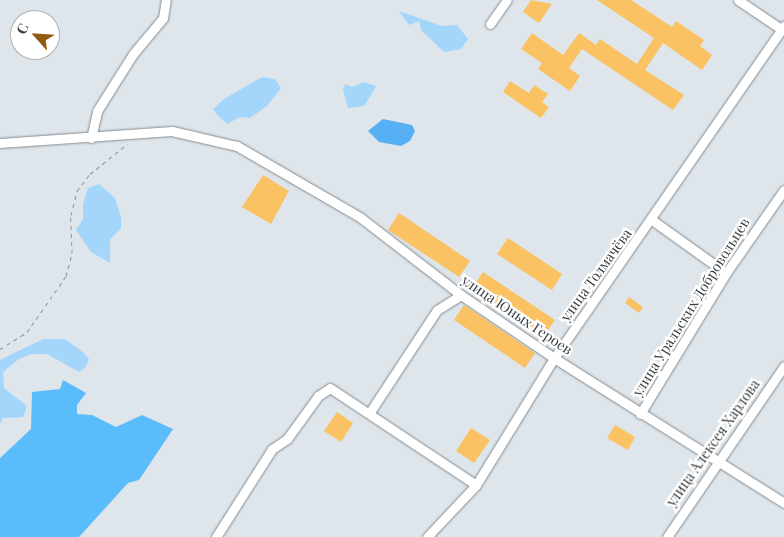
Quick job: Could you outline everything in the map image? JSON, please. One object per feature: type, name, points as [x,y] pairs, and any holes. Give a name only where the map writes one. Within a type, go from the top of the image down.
[{"type":"street","points":[[91,138],[97,111],[133,54],[163,18],[166,0]]},
{"type":"street","points":[[490,24],[507,0]]},
{"type":"street","points":[[738,0],[783,29]]},
{"type":"street","name":"улица Толмачёва","points":[[427,537],[476,485],[554,358],[652,220],[783,29]]},
{"type":"street","name":"улица Юных Героев","points":[[0,143],[134,136],[172,131],[237,146],[360,218],[461,295],[554,358],[784,504]]},
{"type":"street","name":"улица Уральских Добровольцев","points":[[640,414],[726,273],[784,190]]},
{"type":"street","points":[[652,220],[726,273]]},
{"type":"street","points":[[370,412],[437,310],[461,295]]},
{"type":"street","name":"улица Алексея Харлова","points":[[667,537],[716,461],[784,366]]},
{"type":"street","points":[[216,537],[272,449],[287,439],[318,396],[330,388],[370,412],[476,485]]},
{"type":"path","points":[[0,349],[28,332],[66,276],[72,253],[71,215],[77,191],[90,174],[121,152],[134,136]]},
{"type":"shaded area","points":[[399,11],[442,26],[457,25],[468,39],[461,49],[444,52],[421,30],[419,21],[409,25]]},
{"type":"shaded area","points":[[262,77],[275,79],[281,88],[267,106],[250,118],[240,117],[227,124],[218,116],[213,109],[224,99]]},
{"type":"shaded area","points":[[363,82],[376,86],[364,106],[348,108],[343,90],[345,84],[352,87]]},
{"type":"shaded area","points":[[383,119],[412,125],[415,131],[410,141],[401,146],[379,142],[368,131]]},
{"type":"shaded area","points":[[99,184],[115,198],[121,217],[121,229],[110,239],[110,263],[91,252],[76,230],[83,219],[83,204],[88,188]]},
{"type":"shaded area","points":[[43,339],[65,339],[83,352],[89,359],[85,368],[79,372],[47,354],[32,354],[19,359],[3,372],[4,388],[27,406],[23,417],[3,418],[0,424],[0,360]]},
{"type":"shaded area","points":[[63,380],[86,393],[77,405],[77,414],[92,415],[116,427],[142,415],[173,429],[139,480],[128,483],[79,537],[0,537],[0,458],[31,429],[32,392],[60,389]]},
{"type":"building","points":[[531,0],[552,4],[539,23],[523,12]]},
{"type":"building","points":[[597,0],[631,0],[672,27],[676,21],[704,40],[700,46],[712,55],[702,70],[663,43],[645,70],[684,95],[673,110],[582,49],[569,68],[580,76],[570,91],[538,69],[542,63],[521,49],[532,33],[563,55],[579,33],[596,45],[600,39],[637,64],[654,38]]},
{"type":"building","points":[[510,81],[529,93],[534,85],[548,94],[542,102],[549,107],[541,118],[503,92]]},
{"type":"building","points":[[263,175],[289,191],[271,224],[242,207]]},
{"type":"building","points":[[399,213],[470,261],[459,277],[388,230]]},
{"type":"building","points":[[508,238],[562,274],[552,290],[497,254]]},
{"type":"building","points":[[483,272],[555,320],[544,336],[472,288]]},
{"type":"building","points":[[629,297],[643,307],[639,313],[625,303]]},
{"type":"building","points":[[464,305],[535,353],[525,368],[454,320]]},
{"type":"building","points":[[337,412],[353,423],[341,442],[324,431]]},
{"type":"building","points":[[615,425],[635,437],[628,450],[607,438]]},
{"type":"building","points":[[471,428],[490,440],[474,463],[456,451]]}]
